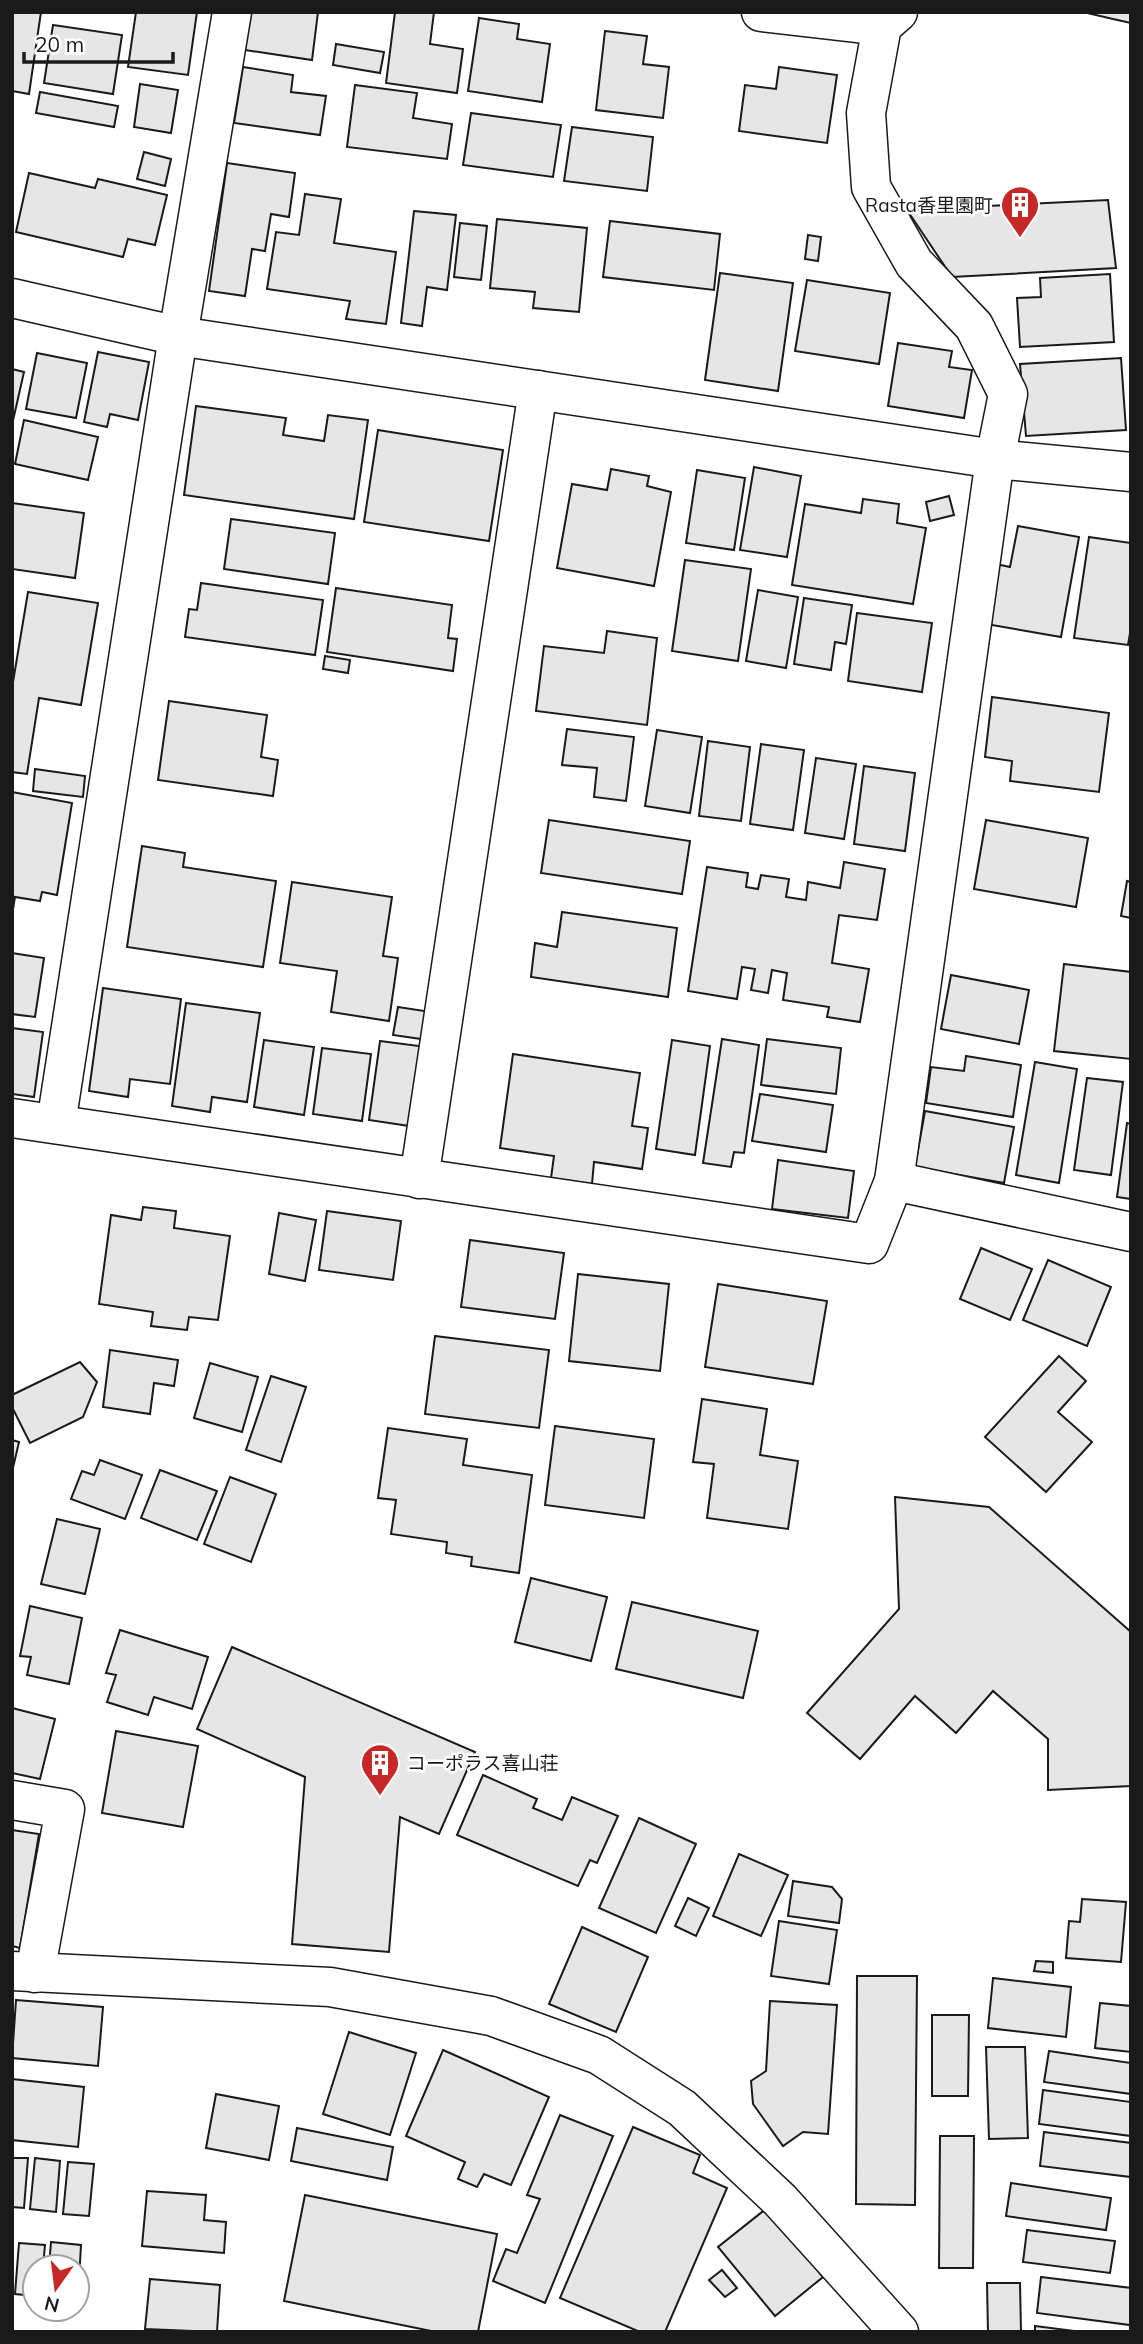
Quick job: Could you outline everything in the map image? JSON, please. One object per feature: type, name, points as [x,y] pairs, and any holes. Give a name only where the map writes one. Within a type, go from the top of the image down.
[{"type":"street","points":[[56,1124],[177,336],[232,12]]},
{"type":"street","points":[[12,1118],[869,1244],[894,1181],[995,459],[1008,394],[974,326],[914,263],[871,187],[866,113],[890,19],[761,12]]},
{"type":"street","points":[[12,298],[177,336],[995,459],[1131,472]]},
{"type":"street","points":[[419,1179],[538,390]]},
{"type":"street","points":[[894,1181],[1131,1232]]},
{"type":"street","points":[[12,1800],[65,1809],[24,1972],[330,1987],[491,2016],[599,2054],[682,2108],[780,2200],[899,2332]]},
{"type":"building","points":[[12,12],[41,12],[29,94],[12,91]]},
{"type":"building","points":[[136,12],[197,12],[188,75],[128,67]]},
{"type":"building","points":[[250,12],[318,12],[312,60],[245,50]]},
{"type":"building","points":[[395,12],[434,12],[430,44],[463,49],[457,93],[386,83]]},
{"type":"building","points":[[1083,12],[1131,12],[1131,23],[1113,19]]},
{"type":"building","points":[[479,18],[519,24],[517,39],[550,44],[542,102],[468,91]]},
{"type":"building","points":[[53,25],[122,35],[113,94],[44,83]]},
{"type":"building","points":[[605,31],[647,36],[643,64],[669,67],[663,118],[596,110]]},
{"type":"building","points":[[336,44],[384,52],[380,73],[333,65]]},
{"type":"building","points":[[243,67],[293,75],[291,92],[326,96],[320,135],[234,123]]},
{"type":"building","points":[[779,67],[837,75],[827,143],[739,131],[745,85],[776,89]]},
{"type":"building","points":[[140,84],[178,90],[171,133],[134,127]]},
{"type":"building","points":[[355,85],[417,93],[413,118],[452,124],[447,159],[347,147]]},
{"type":"building","points":[[40,92],[118,106],[114,127],[36,113]]},
{"type":"building","points":[[471,113],[561,125],[553,177],[463,165]]},
{"type":"building","points":[[572,127],[653,137],[647,191],[564,181]]},
{"type":"building","points":[[144,152],[171,159],[165,186],[137,179]]},
{"type":"building","points":[[227,163],[295,173],[289,217],[271,214],[265,251],[252,249],[245,296],[209,291]]},
{"type":"building","points":[[29,173],[95,188],[98,179],[167,195],[155,245],[128,239],[123,257],[16,232]]},
{"type":"building","points":[[305,194],[341,199],[334,243],[396,252],[386,324],[346,319],[350,301],[267,289],[276,232],[299,235]]},
{"type":"building","name":"Rasta香里園町","points":[[1108,200],[1116,268],[952,277],[907,210]]},
{"type":"building","points":[[414,211],[456,215],[447,290],[427,287],[422,326],[401,323]]},
{"type":"building","points":[[497,219],[587,228],[579,312],[533,308],[535,292],[490,288]]},
{"type":"building","points":[[610,221],[720,234],[714,290],[603,277]]},
{"type":"building","points":[[460,223],[487,226],[481,280],[454,277]]},
{"type":"building","points":[[808,235],[821,237],[818,261],[805,259]]},
{"type":"building","points":[[720,273],[793,283],[778,391],[705,380]]},
{"type":"building","points":[[1110,274],[1114,342],[1020,347],[1017,298],[1041,297],[1040,278]]},
{"type":"building","points":[[807,280],[890,293],[879,364],[795,351]]},
{"type":"building","points":[[898,343],[952,351],[949,367],[972,370],[964,418],[888,406]]},
{"type":"building","points":[[98,352],[149,362],[138,420],[110,414],[107,427],[84,422]]},
{"type":"building","points":[[37,353],[87,363],[76,418],[26,409]]},
{"type":"building","points":[[1121,358],[1126,430],[1026,436],[1020,364]]},
{"type":"building","points":[[12,369],[24,372],[12,425]]},
{"type":"building","points":[[196,406],[286,418],[283,435],[324,441],[328,415],[368,420],[354,519],[184,495]]},
{"type":"building","points":[[24,420],[98,437],[88,480],[15,464]]},
{"type":"building","points":[[378,430],[503,450],[489,541],[364,522]]},
{"type":"building","points":[[754,467],[801,476],[787,557],[740,550]]},
{"type":"building","points":[[611,469],[649,476],[647,486],[671,492],[654,586],[557,568],[572,484],[607,490]]},
{"type":"building","points":[[697,470],[745,478],[734,550],[686,543]]},
{"type":"building","points":[[949,496],[954,515],[930,521],[926,502]]},
{"type":"building","points":[[863,499],[899,504],[897,523],[926,528],[913,604],[792,585],[805,504],[861,513]]},
{"type":"building","points":[[12,503],[84,513],[75,578],[12,569]]},
{"type":"building","points":[[231,519],[335,533],[328,584],[224,569]]},
{"type":"building","points":[[1018,526],[1079,537],[1061,637],[986,624],[996,564],[1010,567]]},
{"type":"building","points":[[1089,537],[1131,543],[1131,627],[1128,645],[1074,638]]},
{"type":"building","points":[[685,560],[751,569],[738,661],[672,651]]},
{"type":"building","points":[[201,583],[323,600],[315,655],[185,637],[189,609],[197,610]]},
{"type":"building","points":[[336,588],[452,605],[448,638],[457,639],[453,671],[327,652]]},
{"type":"building","points":[[758,590],[798,597],[786,668],[746,661]]},
{"type":"building","points":[[28,592],[98,603],[81,705],[39,698],[27,774],[12,772],[12,688]]},
{"type":"building","points":[[804,598],[852,605],[846,644],[835,642],[831,670],[794,664]]},
{"type":"building","points":[[857,613],[932,623],[922,692],[848,681]]},
{"type":"building","points":[[607,631],[657,638],[647,725],[536,711],[544,646],[604,653]]},
{"type":"building","points":[[325,656],[350,660],[348,673],[323,669]]},
{"type":"building","points":[[992,697],[1109,713],[1099,792],[1010,781],[1012,761],[985,757]]},
{"type":"building","points":[[169,701],[267,715],[261,757],[278,760],[273,796],[158,780]]},
{"type":"building","points":[[567,729],[634,737],[626,801],[594,797],[597,768],[562,765]]},
{"type":"building","points":[[657,730],[702,737],[690,813],[645,806]]},
{"type":"building","points":[[708,741],[750,747],[741,821],[699,816]]},
{"type":"building","points":[[761,744],[804,750],[793,830],[750,824]]},
{"type":"building","points":[[816,758],[856,764],[844,839],[805,833]]},
{"type":"building","points":[[864,766],[915,773],[905,851],[854,844]]},
{"type":"building","points":[[35,769],[85,776],[83,797],[33,791]]},
{"type":"building","points":[[12,792],[72,803],[57,895],[42,892],[40,901],[15,897],[12,915]]},
{"type":"building","points":[[549,820],[690,841],[682,894],[541,873]]},
{"type":"building","points":[[986,820],[1088,838],[1076,907],[974,889]]},
{"type":"building","points":[[142,846],[185,853],[183,867],[276,881],[263,967],[127,947]]},
{"type":"building","points":[[844,862],[885,869],[877,920],[839,915],[832,963],[869,969],[860,1022],[827,1017],[829,1007],[783,1000],[787,973],[772,970],[768,993],[751,990],[755,969],[742,967],[737,999],[688,991],[707,867],[748,873],[746,887],[758,889],[761,875],[789,879],[786,897],[806,900],[808,882],[840,888]]},
{"type":"building","points":[[1127,881],[1131,882],[1131,918],[1121,916]]},
{"type":"building","points":[[292,882],[392,897],[383,956],[398,958],[389,1021],[331,1012],[337,971],[280,963]]},
{"type":"building","points":[[562,912],[677,928],[668,997],[531,977],[535,943],[557,947]]},
{"type":"building","points":[[12,953],[44,958],[35,1017],[12,1014]]},
{"type":"building","points":[[1064,964],[1131,972],[1131,1059],[1054,1051]]},
{"type":"building","points":[[951,975],[1029,990],[1019,1044],[941,1029]]},
{"type":"building","points":[[103,988],[181,999],[170,1084],[130,1079],[128,1097],[89,1091]]},
{"type":"building","points":[[186,1003],[260,1013],[247,1102],[212,1097],[210,1112],[172,1106]]},
{"type":"building","points":[[398,1007],[431,1012],[428,1040],[393,1035]]},
{"type":"building","points":[[12,1028],[43,1032],[34,1097],[12,1094]]},
{"type":"building","points":[[722,1039],[759,1045],[744,1153],[734,1152],[731,1167],[703,1163]]},
{"type":"building","points":[[767,1039],[841,1048],[836,1094],[761,1085]]},
{"type":"building","points":[[264,1040],[314,1047],[304,1115],[254,1107]]},
{"type":"building","points":[[672,1040],[710,1046],[695,1155],[656,1149]]},
{"type":"building","points":[[380,1041],[427,1047],[416,1127],[369,1120]]},
{"type":"building","points":[[322,1048],[371,1054],[362,1121],[313,1114]]},
{"type":"building","points":[[513,1054],[640,1073],[632,1126],[648,1128],[642,1169],[594,1162],[592,1184],[551,1178],[554,1156],[500,1148]]},
{"type":"building","points":[[966,1056],[1021,1065],[1013,1117],[926,1103],[931,1067],[964,1071]]},
{"type":"building","points":[[1035,1062],[1077,1069],[1059,1183],[1016,1175]]},
{"type":"building","points":[[1087,1078],[1123,1082],[1111,1175],[1074,1170]]},
{"type":"building","points":[[760,1094],[833,1105],[826,1152],[752,1141]]},
{"type":"building","points":[[925,1111],[1014,1127],[1004,1183],[915,1167]]},
{"type":"building","points":[[1127,1123],[1131,1124],[1131,1199],[1117,1197]]},
{"type":"building","points":[[778,1160],[854,1171],[848,1218],[772,1209]]},
{"type":"building","points":[[143,1207],[176,1211],[174,1228],[230,1236],[218,1320],[189,1317],[187,1330],[151,1326],[153,1312],[99,1304],[111,1215],[141,1220]]},
{"type":"building","points":[[327,1211],[401,1221],[393,1280],[319,1270]]},
{"type":"building","points":[[279,1213],[316,1220],[305,1281],[269,1274]]},
{"type":"building","points":[[470,1240],[564,1253],[555,1319],[461,1307]]},
{"type":"building","points":[[981,1248],[1032,1269],[1010,1320],[960,1299]]},
{"type":"building","points":[[1048,1260],[1111,1287],[1087,1346],[1023,1320]]},
{"type":"building","points":[[578,1274],[669,1284],[660,1371],[569,1361]]},
{"type":"building","points":[[718,1284],[827,1301],[813,1384],[705,1367]]},
{"type":"building","points":[[435,1336],[549,1350],[539,1428],[425,1414]]},
{"type":"building","points":[[110,1350],[178,1360],[174,1386],[154,1383],[150,1414],[103,1407]]},
{"type":"building","points":[[1059,1356],[1086,1381],[1058,1412],[1092,1442],[1046,1492],[985,1437]]},
{"type":"building","points":[[80,1362],[97,1382],[83,1417],[30,1443],[12,1407],[12,1395]]},
{"type":"building","points":[[210,1363],[258,1377],[242,1432],[194,1418]]},
{"type":"building","points":[[271,1376],[306,1387],[281,1462],[246,1450]]},
{"type":"building","points":[[702,1399],[767,1409],[760,1455],[798,1461],[788,1529],[707,1518],[714,1464],[693,1462]]},
{"type":"building","points":[[555,1426],[654,1439],[644,1518],[545,1505]]},
{"type":"building","points":[[388,1428],[467,1439],[463,1465],[532,1475],[519,1573],[471,1566],[472,1557],[446,1553],[447,1542],[391,1534],[396,1500],[378,1498]]},
{"type":"building","points":[[12,1440],[19,1442],[12,1472]]},
{"type":"building","points":[[100,1460],[142,1475],[125,1519],[71,1499],[82,1471],[94,1475]]},
{"type":"building","points":[[160,1470],[217,1491],[197,1540],[141,1518]]},
{"type":"building","points":[[230,1477],[276,1494],[251,1562],[204,1544]]},
{"type":"building","points":[[895,1497],[989,1507],[1131,1632],[1131,1786],[1048,1790],[1048,1739],[993,1691],[956,1733],[915,1696],[860,1759],[807,1713],[899,1609]]},
{"type":"building","points":[[57,1519],[100,1529],[85,1594],[41,1584]]},
{"type":"building","points":[[531,1578],[607,1597],[591,1661],[515,1642]]},
{"type":"building","points":[[632,1602],[758,1631],[743,1698],[616,1669]]},
{"type":"building","points":[[30,1606],[82,1618],[69,1684],[27,1675],[31,1657],[20,1656]]},
{"type":"building","points":[[120,1630],[208,1657],[192,1709],[154,1697],[148,1715],[107,1702],[116,1675],[106,1673]]},
{"type":"building","name":"コーポラス喜山荘","points":[[232,1647],[475,1752],[439,1834],[400,1817],[389,1952],[292,1944],[305,1777],[197,1729]]},
{"type":"building","points":[[12,1708],[55,1719],[40,1779],[12,1773]]},
{"type":"building","points":[[116,1731],[198,1746],[183,1827],[102,1813]]},
{"type":"building","points":[[483,1775],[537,1799],[533,1808],[562,1820],[572,1797],[618,1816],[597,1863],[590,1860],[578,1886],[457,1835]]},
{"type":"building","points":[[639,1818],[696,1844],[656,1933],[599,1908]]},
{"type":"building","points":[[12,1830],[39,1834],[20,1948],[12,1946]]},
{"type":"building","points":[[739,1854],[788,1875],[761,1936],[713,1916]]},
{"type":"building","points":[[793,1881],[832,1887],[842,1899],[839,1923],[788,1916]]},
{"type":"building","points":[[688,1898],[709,1908],[696,1936],[675,1926]]},
{"type":"building","points":[[1082,1899],[1126,1902],[1121,1962],[1066,1958],[1069,1921],[1080,1922]]},
{"type":"building","points":[[779,1921],[837,1930],[829,1984],[771,1976]]},
{"type":"building","points":[[582,1927],[648,1957],[616,2032],[549,2004]]},
{"type":"building","points":[[1036,1961],[1053,1962],[1053,1973],[1034,1971]]},
{"type":"building","points":[[857,1976],[917,1976],[915,2205],[856,2204]]},
{"type":"building","points":[[993,1978],[1071,1987],[1066,2037],[988,2028]]},
{"type":"building","points":[[16,2000],[103,2007],[98,2066],[12,2058]]},
{"type":"building","points":[[770,2001],[837,2005],[828,2134],[803,2132],[783,2146],[753,2104],[751,2081],[766,2071]]},
{"type":"building","points":[[1100,2003],[1131,2006],[1131,2052],[1095,2048]]},
{"type":"building","points":[[932,2015],[969,2015],[968,2096],[932,2096]]},
{"type":"building","points":[[349,2032],[416,2053],[390,2135],[323,2114]]},
{"type":"building","points":[[986,2047],[1025,2047],[1028,2138],[989,2139]]},
{"type":"building","points":[[443,2050],[549,2097],[511,2185],[484,2174],[477,2187],[458,2179],[465,2162],[406,2136]]},
{"type":"building","points":[[1049,2051],[1131,2063],[1131,2094],[1044,2082]]},
{"type":"building","points":[[12,2079],[84,2087],[78,2147],[12,2140]]},
{"type":"building","points":[[1043,2090],[1131,2102],[1131,2136],[1039,2124]]},
{"type":"building","points":[[216,2094],[279,2106],[269,2160],[206,2148]]},
{"type":"building","points":[[560,2115],[613,2136],[545,2303],[493,2281],[506,2249],[517,2253],[540,2199],[527,2195]]},
{"type":"building","points":[[633,2127],[700,2155],[693,2173],[727,2188],[665,2332],[640,2332],[560,2298]]},
{"type":"building","points":[[297,2128],[393,2147],[387,2180],[291,2161]]},
{"type":"building","points":[[1044,2132],[1131,2143],[1131,2177],[1040,2166]]},
{"type":"building","points":[[940,2136],[974,2136],[973,2268],[939,2268]]},
{"type":"building","points":[[12,2158],[28,2158],[24,2208],[12,2207]]},
{"type":"building","points":[[35,2158],[60,2161],[56,2212],[30,2209]]},
{"type":"building","points":[[68,2162],[94,2164],[89,2216],[63,2214]]},
{"type":"building","points":[[1011,2183],[1111,2198],[1106,2230],[1006,2216]]},
{"type":"building","points":[[147,2191],[206,2195],[204,2220],[226,2222],[224,2253],[142,2246]]},
{"type":"building","points":[[305,2195],[497,2234],[478,2332],[436,2332],[284,2301]]},
{"type":"building","points":[[767,2208],[823,2277],[775,2316],[718,2247]]},
{"type":"building","points":[[1027,2230],[1115,2241],[1110,2273],[1023,2262]]},
{"type":"building","points":[[51,2242],[81,2245],[81,2253],[50,2253]]},
{"type":"building","points":[[19,2243],[45,2245],[44,2253],[21,2253],[21,2295],[15,2294]]},
{"type":"building","points":[[722,2270],[737,2288],[725,2297],[709,2280]]},
{"type":"building","points":[[1041,2277],[1131,2288],[1130,2325],[1037,2313]]},
{"type":"building","points":[[150,2279],[220,2285],[217,2332],[145,2329]]},
{"type":"building","points":[[987,2283],[1020,2283],[1021,2332],[988,2332]]},
{"type":"building","points":[[1035,2326],[1082,2332],[1035,2332]]},
{"type":"place","name":"Rasta香里園町","points":[[1020,239]]},
{"type":"place","name":"コーポラス喜山荘","points":[[380,1797]]}]
